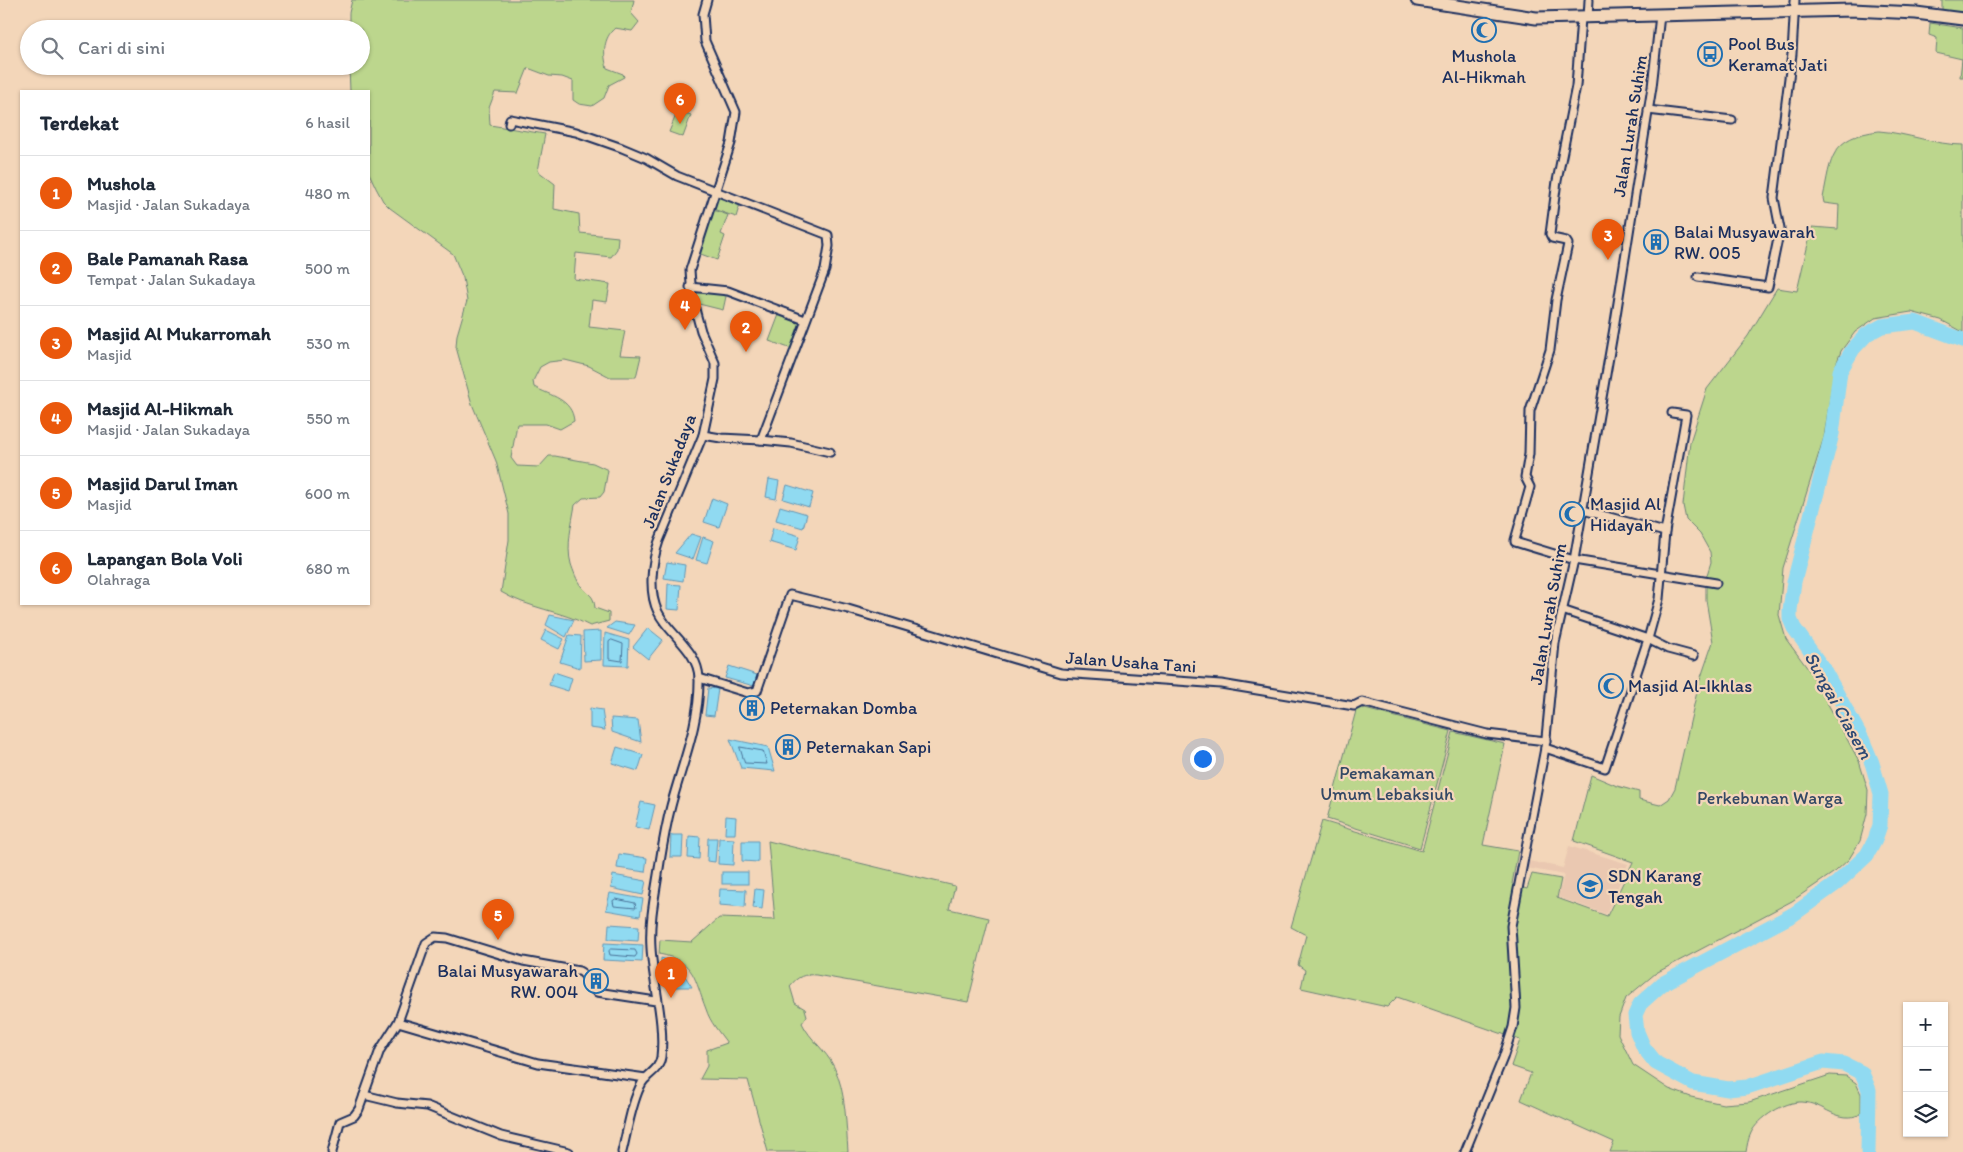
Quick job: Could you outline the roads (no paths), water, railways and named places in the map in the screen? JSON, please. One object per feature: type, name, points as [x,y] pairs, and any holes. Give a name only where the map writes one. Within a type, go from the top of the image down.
[{"type":"main road","points":[[1416,0],[1510,15],[1585,18],[1660,15],[1795,5],[1875,10],[1963,20]]},
{"type":"street","name":"Jalan Sukadaya","points":[[622,1152],[639,1088],[656,1069],[661,1058],[661,1037],[652,956],[651,899],[695,720],[699,678],[697,668],[690,653],[657,610],[653,574],[654,554],[703,434],[716,369],[699,326],[690,287],[693,257],[716,192],[735,126],[736,112],[705,41],[703,14],[707,0]]},
{"type":"street","points":[[1590,0],[1585,18],[1577,78],[1557,180],[1550,234],[1552,238],[1566,241],[1568,244],[1556,300],[1551,347],[1530,411],[1529,454],[1525,477],[1530,487],[1514,540],[1515,542],[1574,560],[1716,583]]},
{"type":"street","points":[[1698,277],[1768,287],[1780,229],[1774,198],[1792,54],[1795,5]]},
{"type":"street","name":"Jalan Lurah Suhim","points":[[1465,1152],[1514,1027],[1516,1008],[1510,926],[1546,744],[1553,656],[1574,560],[1614,328],[1648,110],[1660,15]]},
{"type":"street","points":[[1648,110],[1732,120]]},
{"type":"street","points":[[509,124],[510,119],[576,132],[604,141],[646,158],[677,176],[828,235],[829,246],[825,270],[761,440]]},
{"type":"street","points":[[690,287],[728,291],[805,320]]},
{"type":"street","points":[[1648,639],[1657,607],[1665,532],[1686,415],[1672,413]]},
{"type":"street","points":[[703,434],[730,439],[791,443],[830,452]]},
{"type":"street","points":[[1583,510],[1665,532]]},
{"type":"street","name":"Jalan Usaha Tani","points":[[699,678],[748,693],[757,692],[791,595],[848,609],[1066,674],[1221,684],[1354,706],[1362,702],[1487,734],[1546,744],[1605,768],[1648,639]]},
{"type":"street","points":[[1562,610],[1648,639],[1668,649],[1694,656]]},
{"type":"street","points":[[332,1152],[340,1122],[354,1116],[364,1095],[380,1050],[398,1022],[426,943],[434,937],[447,938],[523,961],[583,973],[590,988],[597,992],[656,1001]]},
{"type":"street","points":[[398,1022],[538,1062],[646,1078]]},
{"type":"street","points":[[364,1095],[390,1102],[427,1106],[501,1136],[569,1152]]},
{"type":"water","points":[[769,479],[779,481],[776,499],[766,497]]},
{"type":"water","points":[[787,485],[813,493],[809,507],[783,499]]},
{"type":"water","points":[[712,498],[727,504],[719,527],[704,522]]},
{"type":"water","points":[[780,506],[807,514],[803,528],[776,520]]},
{"type":"water","points":[[773,528],[800,536],[796,550],[769,542]]},
{"type":"water","points":[[691,534],[701,537],[693,559],[675,553]]},
{"type":"water","points":[[703,537],[714,541],[707,563],[696,560]]},
{"type":"water","points":[[667,562],[685,565],[683,581],[664,578]]},
{"type":"water","points":[[668,584],[681,585],[679,610],[667,609]]},
{"type":"water","points":[[550,615],[574,620],[566,637],[546,625]]},
{"type":"water","points":[[615,622],[635,625],[629,635],[607,628]]},
{"type":"water","points":[[648,628],[663,640],[648,659],[633,647]]},
{"type":"water","points":[[546,630],[564,639],[559,649],[541,640]]},
{"type":"water","points":[[601,631],[601,660],[584,661],[583,632]]},
{"type":"water","points":[[605,633],[629,640],[628,666],[604,665]]},
{"type":"water","points":[[569,635],[581,636],[580,668],[560,662]]},
{"type":"water","points":[[729,666],[757,675],[754,686],[725,678]]},
{"type":"water","points":[[554,672],[572,678],[568,691],[549,685]]},
{"type":"water","points":[[708,688],[718,689],[714,716],[705,715]]},
{"type":"water","points":[[590,708],[602,710],[605,730],[590,728]]},
{"type":"water","points":[[611,718],[638,720],[641,742],[612,732]]},
{"type":"water","points":[[730,739],[768,747],[775,771],[741,768]]},
{"type":"water","points":[[617,747],[643,755],[638,771],[612,763]]},
{"type":"water","points":[[641,802],[655,805],[649,830],[635,827]]},
{"type":"water","points":[[726,816],[736,817],[735,834],[725,834]]},
{"type":"water","points":[[671,835],[683,835],[682,857],[670,857]]},
{"type":"water","points":[[689,836],[700,837],[699,859],[688,858]]},
{"type":"water","points":[[708,838],[717,838],[715,862],[707,861]]},
{"type":"water","points":[[719,838],[734,839],[733,865],[718,864]]},
{"type":"water","points":[[742,841],[758,841],[758,862],[742,861]]},
{"type":"water","points":[[619,854],[647,858],[645,872],[617,868]]},
{"type":"water","points":[[722,872],[748,872],[748,884],[722,884]]},
{"type":"water","points":[[613,875],[646,881],[643,895],[611,888]]},
{"type":"water","points":[[720,889],[746,890],[745,907],[719,905]]},
{"type":"water","points":[[755,889],[764,890],[762,909],[753,908]]},
{"type":"water","points":[[610,893],[643,899],[640,916],[606,910]]},
{"type":"water","points":[[609,924],[639,926],[638,941],[608,939]]},
{"type":"water","points":[[604,943],[643,945],[642,962],[603,960]]},
{"type":"water","points":[[661,958],[676,962],[692,987],[670,987],[668,978],[661,975]]},
{"type":"waterway","name":"Sungai Ciasem","points":[[1868,1152],[1869,1090],[1862,1073],[1844,1064],[1823,1062],[1747,1087],[1728,1089],[1693,1083],[1656,1063],[1644,1048],[1637,1032],[1635,1015],[1640,1004],[1662,984],[1794,914],[1837,883],[1867,855],[1875,840],[1880,825],[1881,794],[1872,763],[1862,739],[1824,670],[1794,628],[1790,619],[1794,582],[1832,434],[1840,371],[1853,349],[1867,334],[1882,326],[1915,322],[1963,340]]},
{"type":"place","name":"Mushola Al-Hikmah","points":[[1484,30]]},
{"type":"place","name":"Pool Bus Keramat Jati","points":[[1710,54]]},
{"type":"place","name":"Lapangan Bola Voli","points":[[680,124]]},
{"type":"place","name":"Balai Musyawarah RW. 005","points":[[1656,242]]},
{"type":"place","name":"Masjid Al Mukarromah","points":[[1608,260]]},
{"type":"place","name":"Masjid Al-Hikmah","points":[[685,330]]},
{"type":"place","name":"Bale Pamanah Rasa","points":[[746,352]]},
{"type":"place","name":"Masjid Al Hidayah","points":[[1572,514]]},
{"type":"place","name":"Masjid Al-Ikhlas","points":[[1611,686]]},
{"type":"place","name":"Peternakan Domba","points":[[752,708]]},
{"type":"place","name":"Peternakan Sapi","points":[[788,747]]},
{"type":"place","name":"SDN Karang Tengah","points":[[1590,886]]},
{"type":"place","name":"Masjid Darul Iman","points":[[498,940]]},
{"type":"place","name":"Balai Musyawarah RW. 004","points":[[596,981]]},
{"type":"place","name":"Mushola","points":[[671,998]]},
{"type":"park label","name":"Pemakaman Umum Lebaksiuh","points":[[1387,783]]},
{"type":"park label","name":"Perkebunan Warga","points":[[1770,798]]}]
